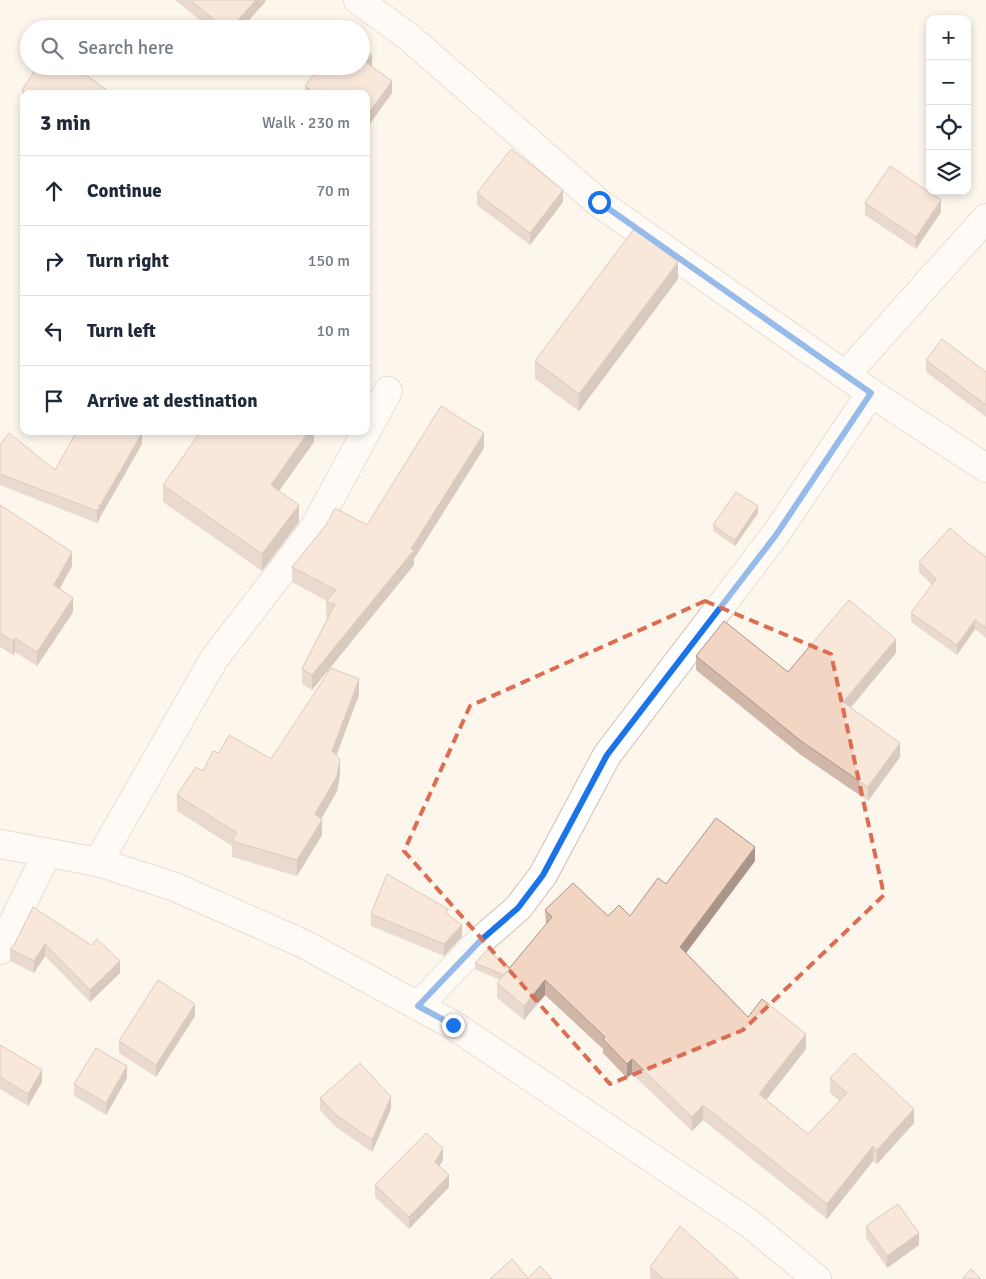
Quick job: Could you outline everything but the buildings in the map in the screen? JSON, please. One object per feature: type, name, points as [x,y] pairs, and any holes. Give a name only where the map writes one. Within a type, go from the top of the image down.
[{"type":"street","points":[[358,0],[410,38],[599,202],[871,393],[986,468]]},
{"type":"street","points":[[844,374],[851,369],[986,218]]},
{"type":"street","points":[[370,424],[388,391]]},
{"type":"street","points":[[418,1006],[481,940],[518,908],[543,875],[607,755],[776,535],[871,393]]},
{"type":"street","points":[[98,862],[214,659],[313,530],[364,435]]},
{"type":"street","points":[[0,844],[98,862],[175,886],[304,944],[453,1025],[749,1223],[817,1279]]},
{"type":"street","points":[[0,950],[47,853]]},
{"type":"highlighted area","points":[[705,601],[831,654],[884,895],[743,1030],[610,1084],[404,851],[470,706]]},
{"type":"route","points":[[453,1025],[418,1006],[481,940],[518,908],[543,875],[607,755],[776,535],[871,393],[599,202]]}]
